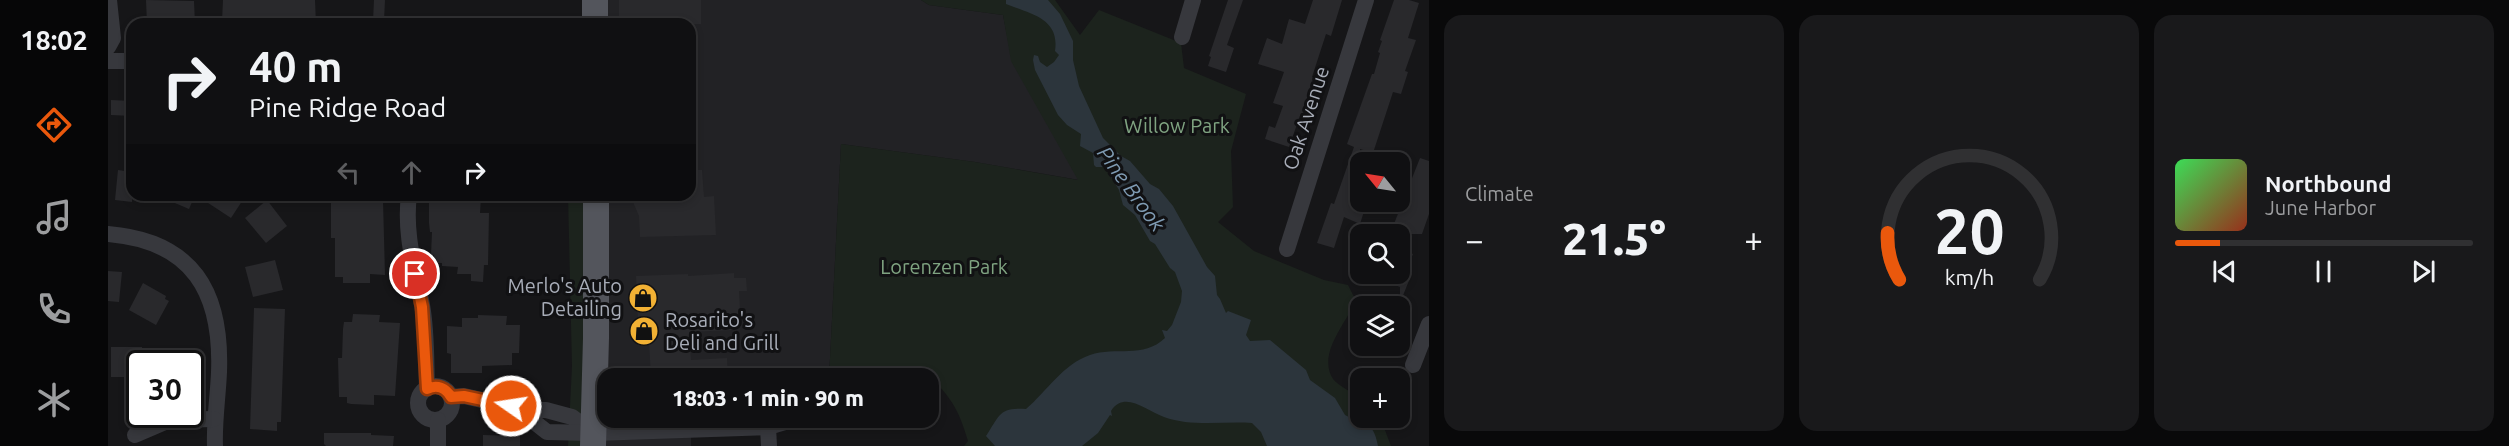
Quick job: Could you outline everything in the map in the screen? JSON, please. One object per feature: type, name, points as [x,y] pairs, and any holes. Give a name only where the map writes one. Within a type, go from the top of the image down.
[{"type":"main road","points":[[595,0],[595,18]]},
{"type":"main road","points":[[593,439],[596,201]]},
{"type":"street","points":[[108,47],[113,38],[109,0]]},
{"type":"street","points":[[1182,37],[1193,0]]},
{"type":"street","name":"Oak Avenue","points":[[1287,249],[1366,0]]},
{"type":"street","points":[[108,61],[126,61]]},
{"type":"street","points":[[408,201],[406,217],[409,246],[422,307],[427,389]]},
{"type":"street","points":[[108,234],[156,243],[187,263],[200,279],[214,313],[219,372],[214,419],[214,446]]},
{"type":"street","points":[[1413,365],[1429,324]]},
{"type":"street","points":[[441,387],[451,397],[451,411],[438,420],[429,419],[419,408],[420,396],[427,389],[441,387]]},
{"type":"street","points":[[451,397],[464,396],[526,410],[546,410],[572,417],[593,439],[753,428]]},
{"type":"street","points":[[135,435],[170,420],[214,419]]},
{"type":"street","points":[[438,420],[438,446]]},
{"type":"street","points":[[768,428],[769,446]]},
{"type":"shaded area","points":[[602,0],[921,0],[929,5],[1003,15],[1012,61],[1079,180],[975,162],[841,144],[830,368],[598,368],[600,201],[696,201],[696,18],[602,18]]},
{"type":"shaded area","points":[[597,428],[691,428],[691,446],[597,446]]},
{"type":"green space","points":[[921,0],[1055,0],[1080,35],[1099,10],[1181,43],[1184,68],[1246,94],[1231,151],[1233,207],[1218,222],[1254,251],[1324,280],[1348,285],[1354,296],[1350,296],[1350,312],[1331,349],[1328,359],[1329,369],[1335,382],[1350,392],[1350,428],[1384,428],[1391,446],[964,446],[968,441],[962,424],[956,410],[939,386],[939,368],[830,368],[841,144],[975,162],[1078,180],[1011,61],[1003,15],[929,5]]},
{"type":"green space","points":[[568,201],[600,201],[597,446],[568,446],[572,366]]},
{"type":"water","name":"Pine Brook","points":[[1006,0],[1048,0],[1060,14],[1073,41],[1073,60],[1079,86],[1103,138],[1121,156],[1130,161],[1150,184],[1159,189],[1173,206],[1207,267],[1215,276],[1217,295],[1226,313],[1228,311],[1251,320],[1246,335],[1250,341],[1270,340],[1306,370],[1310,380],[1335,398],[1345,415],[1350,417],[1350,428],[1371,428],[1378,446],[1267,446],[1261,432],[1252,423],[1185,422],[1164,417],[1129,402],[1117,405],[1111,411],[1112,416],[1110,415],[1098,433],[1082,446],[995,446],[986,436],[1001,414],[1010,409],[1026,409],[1063,371],[1080,359],[1100,353],[1138,350],[1157,344],[1165,338],[1162,330],[1167,331],[1172,325],[1181,302],[1182,291],[1175,272],[1155,244],[1150,241],[1135,215],[1123,205],[1119,190],[1105,167],[1094,165],[1093,153],[1080,146],[1081,134],[1067,125],[1058,115],[1035,70],[1034,55],[1038,56],[1040,62],[1047,67],[1059,55],[1055,51],[1053,31],[1041,19],[1006,4]]},
{"type":"building","points":[[146,0],[194,1],[195,18],[147,18]]},
{"type":"building","points":[[223,0],[315,0],[316,18],[222,18]]},
{"type":"building","points":[[374,0],[385,0],[384,18],[373,18]]},
{"type":"building","points":[[619,0],[701,0],[701,24],[696,24],[696,18],[619,18]]},
{"type":"building","points":[[1228,0],[1243,0],[1227,45],[1234,48],[1226,72],[1208,66],[1211,57],[1209,56]]},
{"type":"building","points":[[1313,0],[1342,0],[1331,36],[1326,34],[1312,77],[1317,79],[1306,115],[1301,113],[1289,147],[1265,139],[1269,126],[1275,128],[1283,106],[1273,103],[1284,72],[1258,64],[1267,38],[1282,44],[1289,19],[1305,24]]},
{"type":"building","points":[[1394,0],[1419,3],[1408,38],[1416,40],[1405,71],[1408,72],[1401,94],[1393,92],[1373,152],[1360,149],[1360,152],[1352,152],[1354,147],[1347,144],[1372,74],[1374,74],[1380,53],[1378,52],[1382,41],[1380,40]]},
{"type":"building","points":[[111,100],[126,101],[126,116],[111,115]]},
{"type":"building","points":[[1350,158],[1350,212],[1364,212],[1360,224],[1344,217],[1334,248],[1317,243],[1331,203],[1334,204]]},
{"type":"building","points":[[1420,158],[1429,161],[1429,214],[1422,234],[1410,234],[1410,224],[1394,224],[1399,212],[1410,212],[1410,183]]},
{"type":"building","points":[[118,170],[126,171],[126,201],[132,202],[115,200]]},
{"type":"building","points":[[696,170],[702,170],[704,197],[714,196],[716,235],[640,237],[639,216],[633,201],[696,201]]},
{"type":"building","points":[[170,201],[192,201],[189,209]]},
{"type":"building","points":[[205,201],[242,201],[231,218]]},
{"type":"building","points":[[268,201],[287,226],[266,243],[245,218]]},
{"type":"building","points":[[383,201],[385,275],[370,274],[370,283],[343,283],[343,277],[335,277],[335,238],[331,238],[331,202]]},
{"type":"building","points":[[429,201],[481,201],[480,213],[489,213],[488,265],[484,265],[483,282],[471,281],[471,274],[457,274],[458,267],[433,263],[432,232],[430,232]]},
{"type":"building","points":[[275,260],[283,290],[253,297],[245,267]]},
{"type":"building","points":[[108,271],[122,272],[119,302],[108,301]]},
{"type":"building","points":[[734,273],[734,278],[746,278],[747,291],[739,291],[741,327],[733,327],[733,330],[689,332],[691,360],[727,358],[728,368],[650,368],[649,341],[639,342],[636,276],[688,274],[688,276]]},
{"type":"building","points":[[143,283],[166,296],[165,299],[169,301],[156,325],[129,310]]},
{"type":"building","points":[[1393,284],[1408,284],[1403,296],[1400,296],[1400,287]]},
{"type":"building","points":[[254,308],[285,309],[281,422],[277,422],[277,431],[250,429]]},
{"type":"building","points":[[353,314],[380,315],[379,322],[400,323],[395,396],[374,395],[374,405],[351,404],[347,403],[347,397],[339,397],[338,358],[342,358],[344,322],[352,322]]},
{"type":"building","points":[[478,315],[507,316],[506,325],[520,325],[519,353],[512,353],[512,365],[482,366],[482,373],[451,373],[451,354],[447,353],[447,326],[462,327],[462,318],[478,318]]},
{"type":"building","points":[[111,347],[142,347],[142,350],[126,350],[126,377],[111,377]]},
{"type":"building","points":[[324,433],[371,433],[371,435],[394,436],[393,446],[326,446]]},
{"type":"building","points":[[483,435],[520,436],[520,446],[483,446]]},
{"type":"place","name":"Merlo's Auto Detailing","points":[[643,298]]},
{"type":"place","name":"Rosarito's Deli and Grill","points":[[644,331]]},
{"type":"route","points":[[415,274],[422,307],[427,389],[439,387],[447,390],[451,397],[464,396],[511,406]]},
{"type":"park label","name":"Willow Park","points":[[1177,126]]},
{"type":"park label","name":"Lorenzen Park","points":[[944,267]]}]
